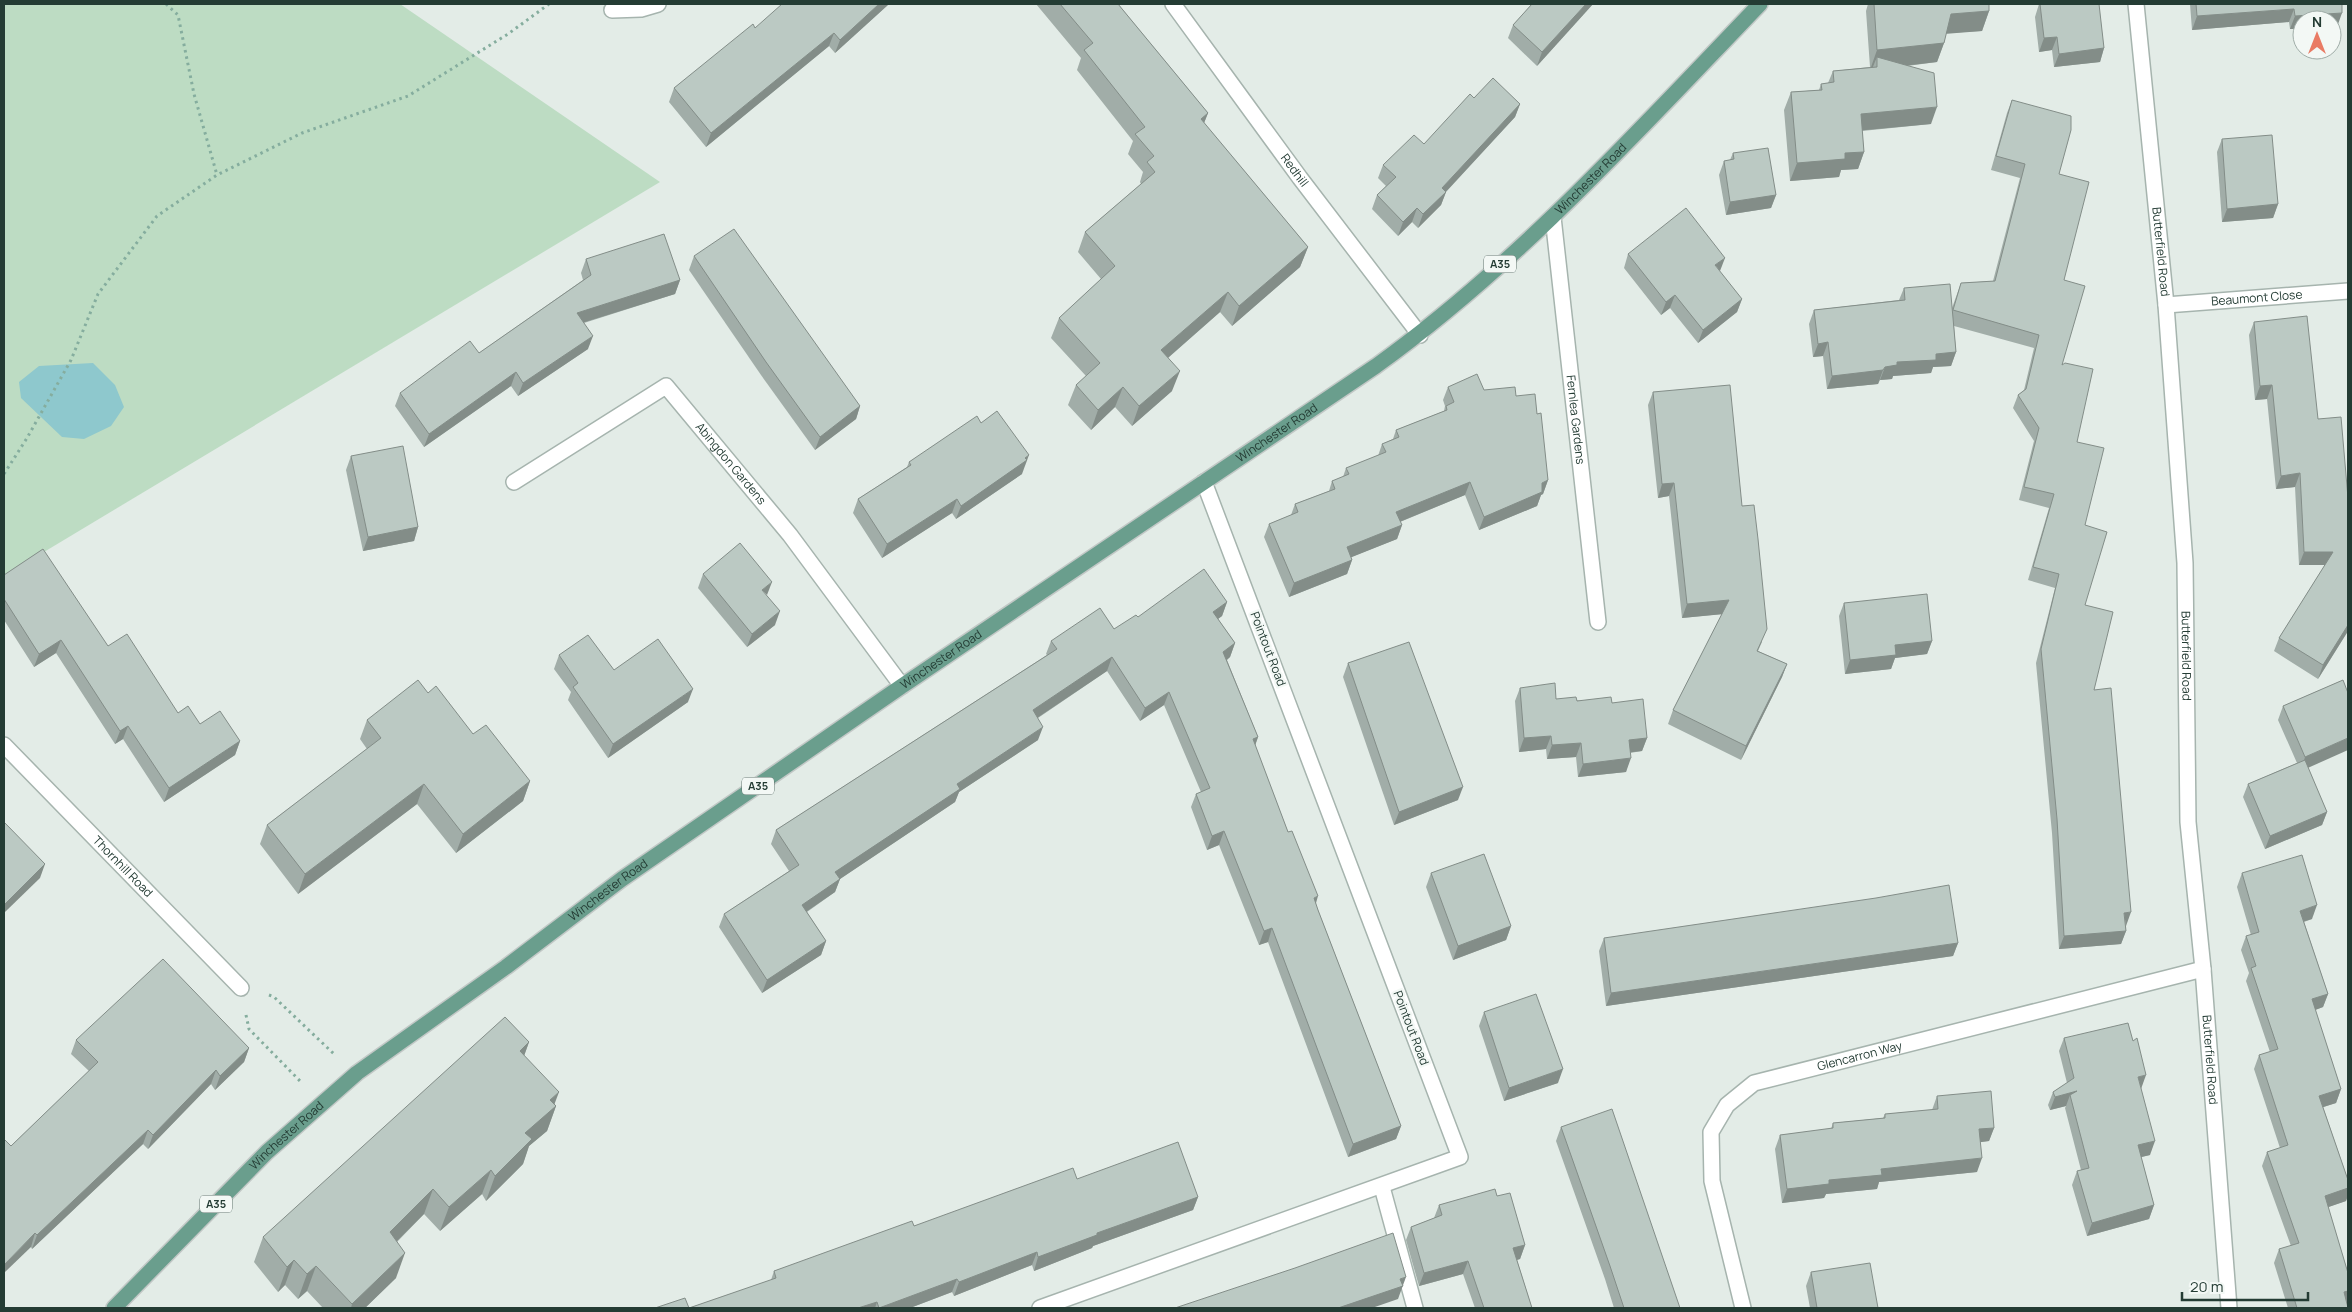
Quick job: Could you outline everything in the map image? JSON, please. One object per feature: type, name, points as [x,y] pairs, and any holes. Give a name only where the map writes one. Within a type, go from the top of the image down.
[{"type":"main road","name":"Winchester Road","points":[[114,1308],[267,1152],[358,1074],[506,967],[622,879],[902,686],[1420,335],[1553,217],[1760,4]]},
{"type":"street","points":[[612,10],[641,9],[658,4]]},
{"type":"street","name":"Redhill","points":[[1173,4],[1300,178],[1420,335]]},
{"type":"street","name":"Butterfield Road","points":[[2136,4],[2166,305],[2185,563],[2188,822],[2203,969],[2230,1308]]},
{"type":"street","name":"Fernlea Gardens","points":[[1553,217],[1598,622]]},
{"type":"street","name":"Beaumont Close","points":[[2166,305],[2348,291]]},
{"type":"street","name":"Abingdon Gardens","points":[[514,482],[666,386],[790,535],[902,686]]},
{"type":"street","name":"Pointout Road","points":[[1040,1308],[1382,1187],[1460,1157],[1204,482]]},
{"type":"street","name":"Thornhill Road","points":[[4,745],[241,988]]},
{"type":"street","name":"Glencarron Way","points":[[1743,1308],[1712,1181],[1711,1132],[1727,1105],[1754,1083],[2203,969]]},
{"type":"street","points":[[1382,1187],[1415,1308]]},
{"type":"path","points":[[166,4],[178,15],[194,94],[217,175]]},
{"type":"path","points":[[4,474],[27,438],[71,360],[98,294],[157,216],[217,175],[302,134],[408,96],[508,34],[549,4]]},
{"type":"path","points":[[322,1104],[249,1029],[241,988],[274,997],[324,1046],[358,1074]]},
{"type":"green space","points":[[4,4],[400,4],[660,182],[4,576]]},
{"type":"water","points":[[93,363],[115,385],[124,407],[111,426],[84,439],[62,437],[21,398],[19,382],[39,366]]},
{"type":"building","points":[[782,4],[879,4],[840,40],[834,33],[711,133],[674,88],[753,24],[755,28]]},
{"type":"building","points":[[1060,4],[1118,4],[1208,113],[1201,119],[1308,247],[1239,306],[1228,292],[1161,350],[1180,371],[1139,406],[1123,387],[1098,410],[1076,385],[1100,363],[1059,318],[1115,266],[1085,232],[1155,172],[1147,162],[1154,156],[1135,134],[1145,127],[1084,50],[1093,43]]},
{"type":"building","points":[[1532,4],[1586,4],[1542,52],[1513,25]]},
{"type":"building","points":[[1874,4],[1989,4],[1989,11],[1951,14],[1944,43],[1877,50]]},
{"type":"building","points":[[2040,4],[2099,4],[2104,48],[2059,54],[2057,37],[2044,38]]},
{"type":"building","points":[[2196,4],[2342,4],[2342,10],[2294,9],[2197,16]]},
{"type":"building","points":[[1877,57],[1934,73],[1937,107],[1861,114],[1864,152],[1845,153],[1845,159],[1797,163],[1791,92],[1822,90],[1821,84],[1834,82],[1833,71],[1877,67]]},
{"type":"building","points":[[1493,78],[1520,104],[1442,188],[1446,192],[1423,214],[1417,208],[1403,222],[1377,195],[1396,177],[1383,165],[1414,135],[1424,144],[1470,94],[1474,98]]},
{"type":"building","points":[[2012,100],[2071,116],[2071,130],[2059,174],[2089,182],[2064,280],[2085,286],[2062,365],[2065,363],[2093,369],[2077,442],[2104,448],[2085,525],[2107,532],[2085,605],[2113,612],[2094,690],[2111,688],[2131,912],[2124,913],[2126,931],[2064,936],[2057,819],[2041,649],[2059,574],[2033,567],[2054,494],[2024,487],[2039,428],[2018,395],[2026,389],[2039,335],[1953,310],[1961,283],[1995,281],[2025,164],[1996,156]]},
{"type":"building","points":[[2272,135],[2278,204],[2227,209],[2222,139]]},
{"type":"building","points":[[1768,148],[1776,195],[1730,202],[1724,161],[1734,159],[1733,153]]},
{"type":"building","points":[[1686,208],[1725,258],[1715,265],[1742,299],[1703,330],[1675,295],[1666,302],[1628,254]]},
{"type":"building","points":[[734,229],[860,406],[820,437],[694,256]]},
{"type":"building","points":[[664,234],[680,280],[577,313],[593,336],[523,383],[516,372],[429,434],[400,393],[470,341],[479,353],[591,275],[586,259]]},
{"type":"building","points":[[1950,284],[1956,352],[1936,354],[1936,360],[1897,362],[1897,365],[1885,367],[1883,370],[1832,376],[1828,342],[1818,344],[1814,310],[1905,300],[1904,288]]},
{"type":"building","points":[[2307,316],[2318,419],[2341,417],[2348,498],[2348,625],[2323,665],[2279,638],[2333,552],[2304,552],[2300,473],[2281,476],[2272,385],[2260,386],[2254,322]]},
{"type":"building","points":[[1477,374],[1484,390],[1515,387],[1516,396],[1535,394],[1537,414],[1541,413],[1548,480],[1542,483],[1542,492],[1484,517],[1470,482],[1396,512],[1402,525],[1347,547],[1352,560],[1294,583],[1269,524],[1298,512],[1295,504],[1335,489],[1332,481],[1349,474],[1346,468],[1386,452],[1382,444],[1399,437],[1396,430],[1447,410],[1446,406],[1454,402],[1448,387]]},
{"type":"building","points":[[1730,385],[1742,506],[1754,505],[1758,539],[1767,629],[1757,651],[1787,664],[1746,746],[1673,710],[1729,600],[1687,604],[1674,483],[1662,484],[1653,392]]},
{"type":"building","points":[[997,411],[1029,455],[1025,458],[1027,460],[961,506],[957,499],[887,544],[858,499],[911,465],[909,462],[977,416],[981,423]]},
{"type":"building","points":[[403,446],[418,527],[368,537],[351,456]]},
{"type":"building","points":[[740,543],[772,582],[762,590],[780,611],[752,634],[703,574]]},
{"type":"building","points":[[43,549],[108,646],[127,634],[178,713],[188,706],[200,724],[220,711],[240,741],[169,788],[128,726],[120,731],[61,640],[39,654],[4,599],[4,575]]},
{"type":"building","points":[[1204,569],[1227,602],[1213,612],[1235,643],[1223,652],[1258,737],[1253,739],[1288,832],[1292,831],[1318,896],[1314,898],[1318,910],[1401,1126],[1353,1144],[1272,928],[1264,931],[1224,831],[1212,836],[1196,794],[1210,788],[1169,692],[1145,708],[1112,657],[1033,710],[1043,727],[957,784],[960,789],[835,872],[840,879],[802,905],[826,941],[767,980],[724,914],[799,865],[776,830],[1057,649],[1051,641],[1100,608],[1114,629],[1136,615],[1138,617]]},
{"type":"building","points":[[1927,594],[1932,641],[1895,645],[1896,655],[1850,660],[1844,603]]},
{"type":"building","points":[[588,635],[614,670],[658,639],[693,689],[613,744],[573,687],[578,683],[559,655]]},
{"type":"building","points":[[1409,642],[1463,787],[1399,812],[1348,663]]},
{"type":"building","points":[[418,680],[428,693],[436,686],[473,734],[486,725],[530,781],[463,834],[424,784],[305,874],[267,825],[381,738],[367,720]]},
{"type":"building","points":[[2343,680],[2348,693],[2348,738],[2305,757],[2283,706]]},
{"type":"building","points":[[1555,683],[1556,699],[1576,697],[1577,701],[1611,697],[1612,703],[1643,699],[1647,738],[1629,740],[1631,758],[1583,764],[1581,743],[1552,745],[1551,736],[1524,738],[1520,688]]},
{"type":"building","points":[[2305,760],[2327,812],[2270,836],[2248,784]]},
{"type":"building","points":[[4,822],[45,864],[4,905]]},
{"type":"building","points":[[1484,854],[1511,926],[1458,946],[1431,873]]},
{"type":"building","points":[[2302,855],[2317,905],[2300,911],[2328,994],[2312,999],[2341,1089],[2319,1096],[2348,1180],[2348,1188],[2325,1196],[2348,1273],[2348,1291],[2344,1292],[2348,1308],[2297,1308],[2279,1249],[2299,1243],[2267,1152],[2288,1145],[2259,1055],[2278,1049],[2251,968],[2256,966],[2246,936],[2259,932],[2242,873]]},
{"type":"building","points":[[1949,885],[1958,943],[1611,993],[1604,938],[1876,898]]},
{"type":"building","points":[[163,959],[249,1048],[220,1076],[216,1070],[153,1135],[148,1130],[37,1235],[35,1233],[4,1265],[4,1139],[11,1146],[98,1062],[76,1040]]},
{"type":"building","points":[[1536,994],[1563,1069],[1509,1088],[1484,1012]]},
{"type":"building","points":[[505,1017],[529,1042],[520,1051],[559,1092],[550,1100],[556,1106],[525,1133],[532,1139],[495,1176],[491,1170],[449,1207],[433,1189],[390,1232],[405,1253],[352,1304],[316,1266],[307,1274],[294,1260],[287,1267],[263,1237]]},
{"type":"building","points":[[2128,1023],[2133,1041],[2137,1038],[2146,1075],[2138,1077],[2155,1141],[2138,1145],[2154,1205],[2092,1223],[2077,1171],[2089,1168],[2070,1095],[2077,1091],[2055,1097],[2053,1092],[2074,1078],[2064,1038]]},
{"type":"building","points":[[1991,1091],[1994,1128],[1979,1129],[1982,1158],[1881,1169],[1882,1175],[1829,1180],[1829,1184],[1787,1189],[1780,1135],[1833,1128],[1833,1123],[1885,1118],[1885,1114],[1938,1109],[1937,1096]]},
{"type":"building","points":[[1612,1109],[1680,1308],[1624,1308],[1561,1127]]},
{"type":"building","points":[[1178,1142],[1198,1197],[1097,1233],[1097,1235],[1038,1257],[1037,1252],[959,1282],[957,1279],[879,1308],[877,1302],[858,1308],[689,1308],[776,1278],[774,1271],[912,1221],[914,1226],[1073,1168],[1077,1179]]},
{"type":"building","points":[[1495,1189],[1497,1196],[1510,1193],[1525,1245],[1513,1248],[1532,1308],[1484,1308],[1468,1261],[1424,1273],[1411,1227],[1442,1215],[1439,1205]]},
{"type":"building","points":[[1393,1233],[1406,1277],[1400,1279],[1403,1286],[1338,1308],[1175,1308],[1295,1268]]},
{"type":"building","points":[[1870,1263],[1878,1308],[1817,1308],[1811,1272]]},
{"type":"building","points":[[685,1298],[689,1308],[655,1308]]}]
